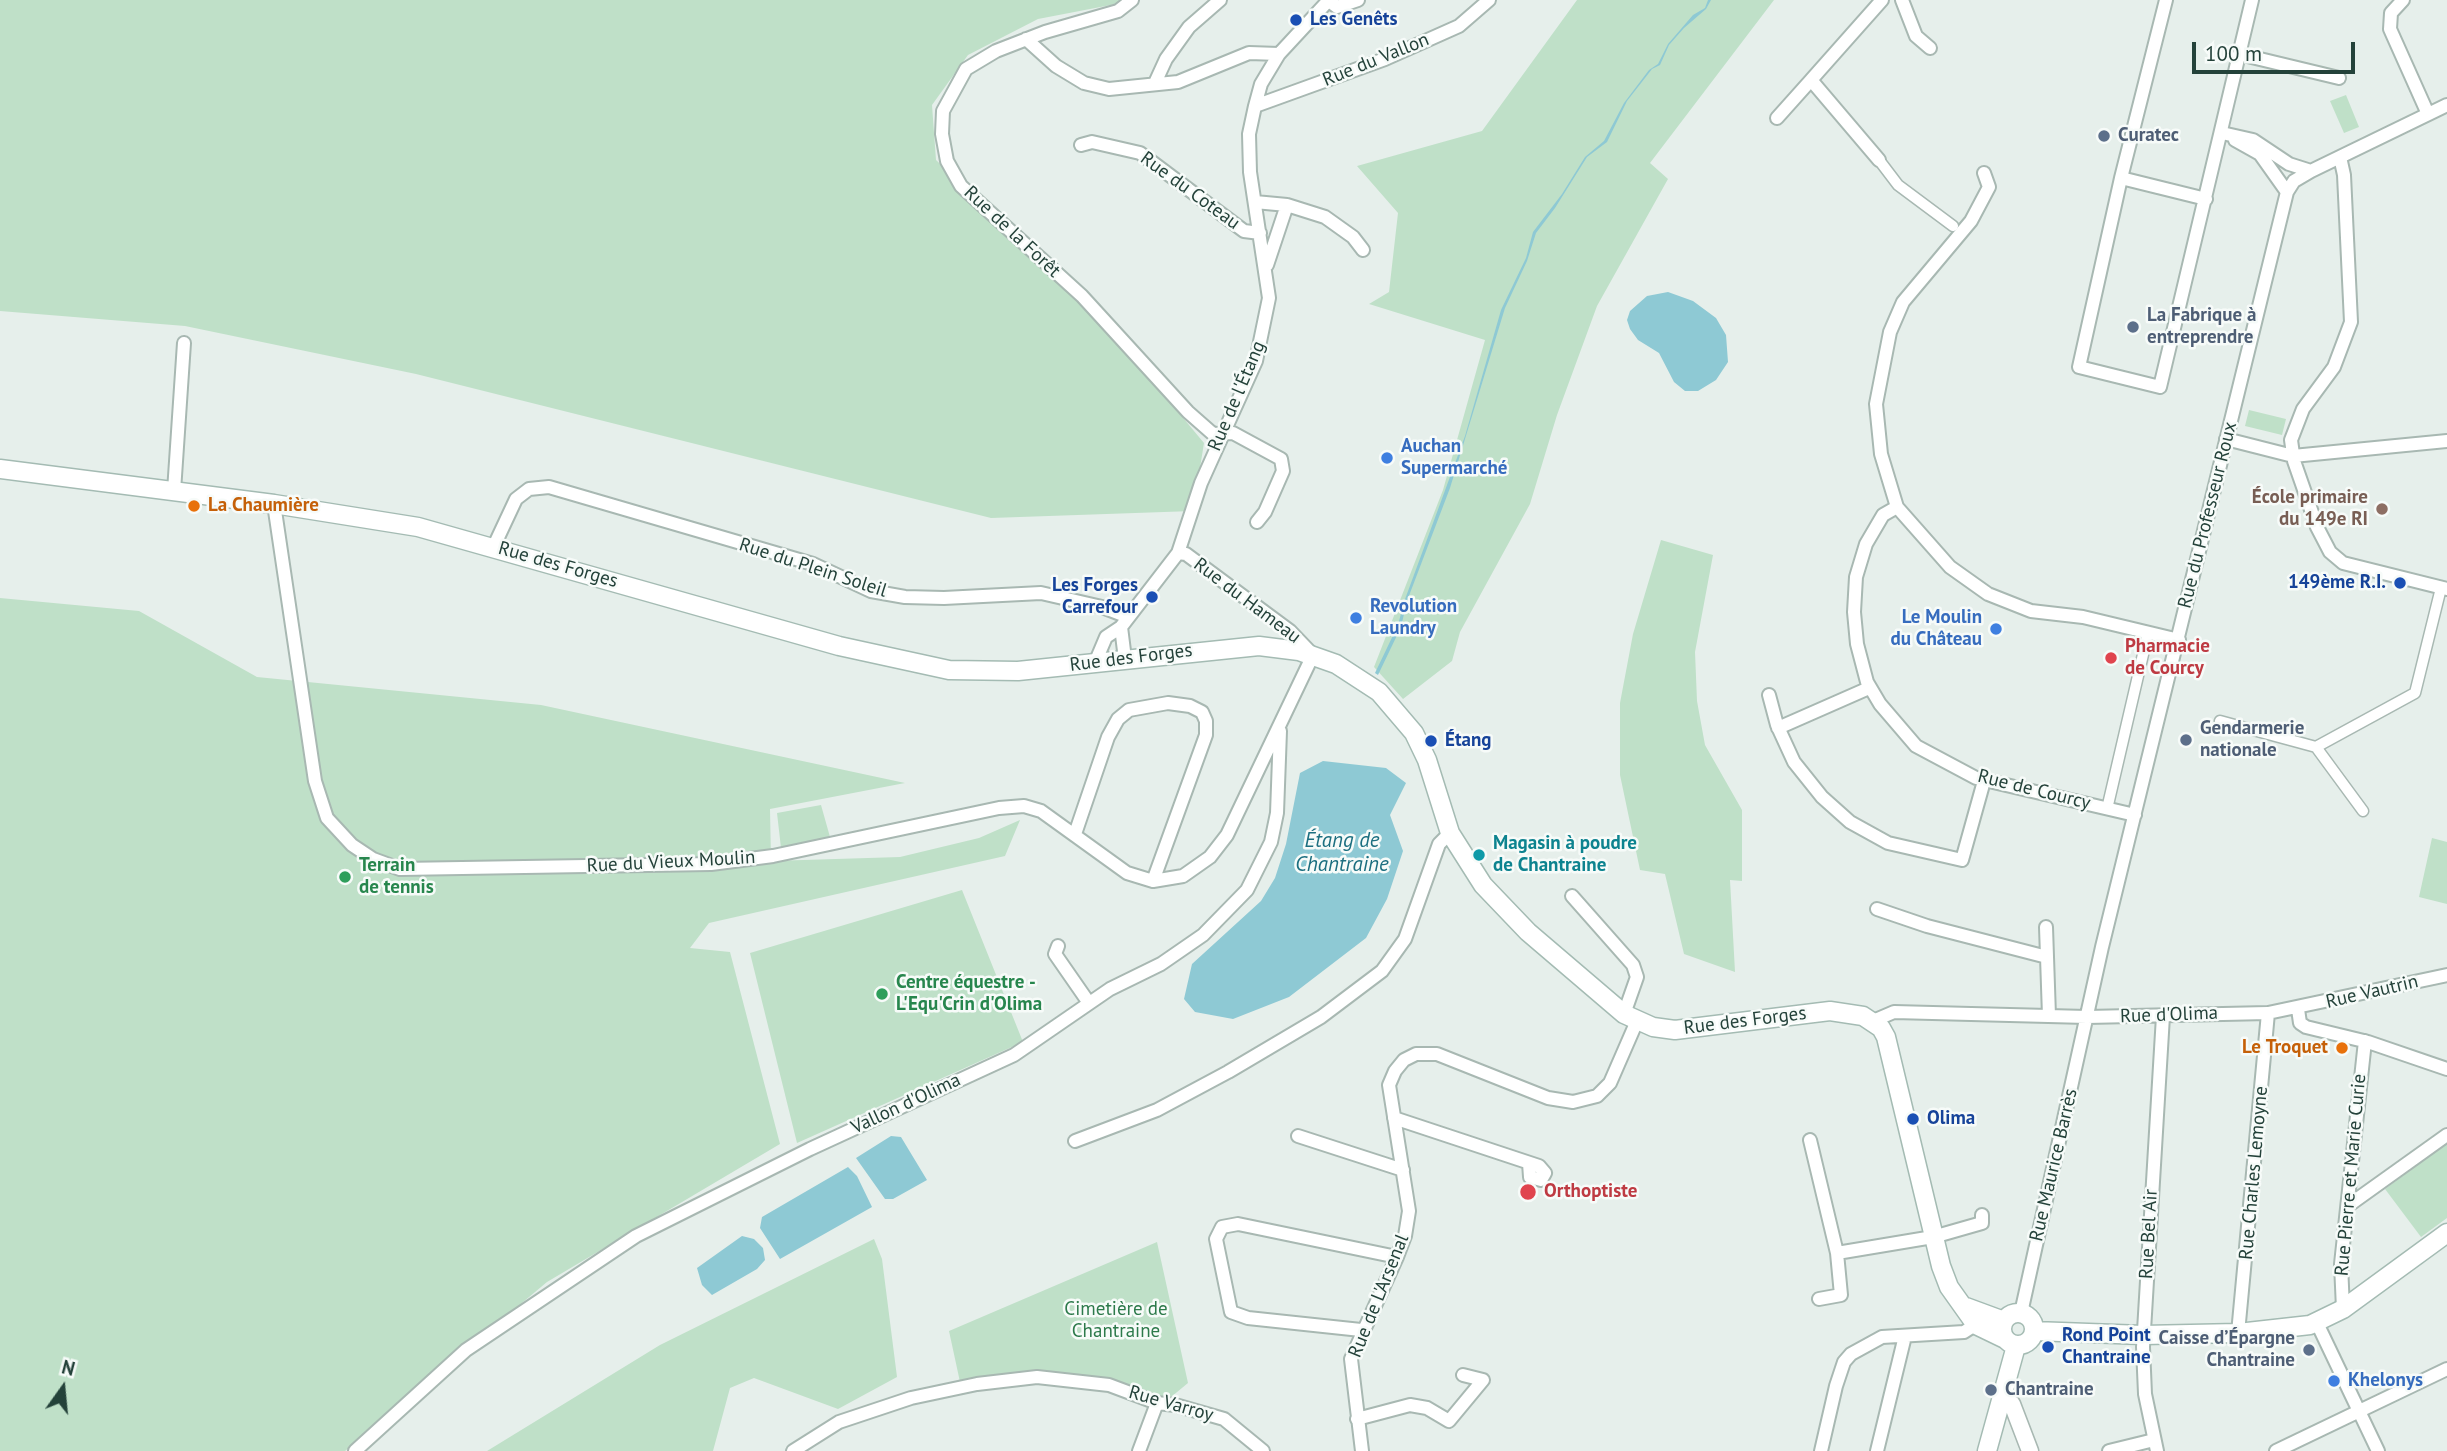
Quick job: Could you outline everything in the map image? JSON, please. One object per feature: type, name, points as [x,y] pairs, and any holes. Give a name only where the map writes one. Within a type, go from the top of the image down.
[{"type":"main road","name":"Rue des Forges","points":[[0,469],[274,504],[418,527],[494,546],[839,646],[924,665],[980,672],[1259,646],[1313,655],[1356,676],[1379,692],[1400,714],[1427,760],[1450,833],[1469,867],[1498,902],[1630,1018],[1675,1030],[1699,1030],[1830,1011],[1853,1013],[1873,1021]]},
{"type":"main road","points":[[1873,1021],[1886,1037],[1933,1237],[1949,1287],[1966,1307],[1998,1329],[2028,1342],[2034,1331],[2032,1320],[2021,1313],[2011,1314],[1998,1329],[2001,1400],[1987,1451]]},
{"type":"main road","points":[[2034,1331],[2143,1335],[2238,1333],[2317,1323],[2343,1309],[2447,1233]]},
{"type":"street","name":"Rue de la Forêt","points":[[1132,0],[1118,11],[1026,39],[981,58],[966,69],[943,111],[942,134],[947,161],[961,186],[1082,296],[1188,412],[1213,434],[1233,433],[1281,459],[1283,471],[1265,512],[1257,522]]},
{"type":"street","points":[[1155,83],[1166,60],[1189,27],[1220,0]]},
{"type":"street","points":[[1329,0],[1337,7],[1358,0]]},
{"type":"street","name":"Rue de l'Étang","points":[[1095,663],[1105,637],[1124,622],[1178,553],[1221,433],[1255,361],[1264,331],[1269,298],[1255,202],[1249,134],[1261,85],[1279,54],[1329,0]]},
{"type":"street","name":"Rue du Vallon","points":[[1255,106],[1385,59],[1460,26],[1489,0]]},
{"type":"street","points":[[1777,118],[1882,0]]},
{"type":"street","points":[[1902,0],[1916,36],[1930,48]]},
{"type":"street","points":[[2166,0],[2121,178],[2079,368],[2160,387],[2252,0]]},
{"type":"street","points":[[2403,0],[2391,13],[2390,29],[2428,114]]},
{"type":"street","points":[[1026,39],[1056,66],[1084,83],[1109,89],[1178,82],[1249,53],[1279,54]]},
{"type":"street","points":[[2239,54],[2339,78]]},
{"type":"street","points":[[1811,80],[1898,185],[1953,226]]},
{"type":"street","points":[[2222,133],[2260,154],[2287,192],[2294,181],[2311,171],[2447,105]]},
{"type":"street","points":[[2222,133],[2253,140],[2289,164],[2311,171]]},
{"type":"street","name":"Rue du Coteau","points":[[1080,145],[1092,142],[1140,153],[1244,230],[1260,233]]},
{"type":"street","points":[[2316,747],[2415,693],[2444,589],[2343,563],[2330,552],[2305,498],[2293,456],[2291,439],[2303,409],[2334,367],[2350,322],[2347,209],[2340,157]]},
{"type":"street","points":[[1984,173],[1989,187],[1971,221],[1903,302],[1890,332],[1876,404],[1881,454],[1897,507],[1950,567],[1988,594],[2031,611],[2083,617],[2179,639]]},
{"type":"street","points":[[2121,178],[2206,198]]},
{"type":"street","name":"Rue du Professeur Roux","points":[[2087,1017],[2287,192]]},
{"type":"street","points":[[1255,202],[1287,205],[1325,218],[1353,237],[1363,250]]},
{"type":"street","points":[[1266,268],[1287,205]]},
{"type":"street","points":[[174,491],[184,343]]},
{"type":"street","points":[[2226,439],[2293,456],[2447,441]]},
{"type":"street","name":"Rue du Plein Soleil","points":[[494,546],[516,499],[529,489],[548,487],[813,564],[871,591],[905,597],[944,598],[1041,593],[1102,607],[1124,622]]},
{"type":"street","name":"Rue du Vieux Moulin","points":[[274,504],[292,608],[315,781],[327,818],[352,845],[373,859],[400,869],[450,870],[711,864],[773,856],[999,808],[1024,806],[1041,811],[1127,873],[1153,881]]},
{"type":"street","name":"Rue de Courcy","points":[[1897,507],[1883,515],[1866,544],[1856,577],[1854,612],[1857,644],[1870,688],[1916,746],[1984,781],[2135,815]]},
{"type":"street","name":"Rue du Hameau","points":[[1178,553],[1186,554],[1290,631],[1313,655]]},
{"type":"street","points":[[1124,622],[1125,659]]},
{"type":"street","points":[[2106,808],[2148,632]]},
{"type":"street","name":"Vallon d'Olima","points":[[355,1451],[466,1350],[636,1236],[810,1149],[1014,1055],[1110,989],[1161,964],[1203,935],[1247,890],[1270,842],[1277,813],[1280,724],[1313,655]]},
{"type":"street","points":[[1778,728],[1870,688]]},
{"type":"street","points":[[1769,695],[1778,728],[1794,762],[1822,797],[1850,822],[1888,843],[1962,860],[1984,781]]},
{"type":"street","points":[[1075,834],[1108,737],[1118,719],[1129,710],[1168,703],[1190,706],[1202,712],[1206,721],[1206,735],[1153,881],[1183,876],[1210,857],[1227,835],[1280,724]]},
{"type":"street","points":[[2220,722],[2316,747],[2363,811]]},
{"type":"street","points":[[1075,1142],[1157,1110],[1228,1072],[1321,1017],[1381,971],[1405,939],[1439,844],[1450,833]]},
{"type":"street","name":"Rue de L'Arsenal","points":[[1362,1451],[1351,1359],[1361,1330],[1405,1236],[1409,1211],[1389,1085],[1404,1060],[1416,1054],[1437,1054],[1548,1098],[1573,1102],[1597,1096],[1611,1083],[1630,1018],[1637,977],[1633,965],[1572,896]]},
{"type":"street","points":[[1877,909],[1927,926],[2047,957]]},
{"type":"street","points":[[2046,927],[2049,1016]]},
{"type":"street","points":[[1058,946],[1055,954],[1089,1003]]},
{"type":"street","name":"Rue Vautrin","points":[[2298,1009],[2447,975]]},
{"type":"street","points":[[2298,1009],[2300,1023],[2306,1027],[2365,1041],[2447,1069]]},
{"type":"street","name":"Rue d'Olima","points":[[1873,1021],[1894,1012],[2087,1017],[2268,1013],[2298,1009]]},
{"type":"street","name":"Rue Charles Lemoyne","points":[[2238,1333],[2268,1013]]},
{"type":"street","name":"Rue Bel Air","points":[[2156,1445],[2145,1394],[2143,1335],[2163,1016]]},
{"type":"street","name":"Rue Maurice Barrès","points":[[2021,1313],[2087,1017]]},
{"type":"street","name":"Rue Pierre et Marie Curie","points":[[2343,1309],[2341,1265],[2365,1041]]},
{"type":"street","points":[[1394,1118],[1529,1163]]},
{"type":"street","points":[[2349,1205],[2447,1135]]},
{"type":"street","points":[[1298,1136],[1403,1170]]},
{"type":"street","points":[[1810,1140],[1837,1253],[1841,1295],[1819,1299]]},
{"type":"street","points":[[1837,1253],[1933,1237],[1982,1223],[1982,1215]]},
{"type":"street","points":[[1361,1330],[1248,1318],[1231,1312],[1216,1239],[1222,1227],[1238,1224],[1396,1257]]},
{"type":"street","points":[[2317,1323],[2378,1451]]},
{"type":"street","points":[[1821,1451],[1844,1362],[1863,1345],[1882,1337],[1998,1329]]},
{"type":"street","points":[[1877,1451],[1905,1336]]},
{"type":"street","points":[[2276,1451],[2358,1409],[2447,1369]]},
{"type":"street","points":[[1357,1419],[1410,1405],[1427,1408],[1449,1421],[1483,1380],[1463,1375]]},
{"type":"street","name":"Rue Varroy","points":[[793,1451],[839,1422],[911,1398],[951,1389],[1037,1377],[1109,1385],[1157,1403],[1224,1419],[1263,1451]]},
{"type":"street","points":[[2001,1400],[2012,1404],[2030,1451]]},
{"type":"street","points":[[1139,1451],[1157,1403]]},
{"type":"street","points":[[2109,1451],[2156,1445]]},
{"type":"green space","points":[[0,0],[1120,0],[1116,4],[1038,19],[968,55],[932,105],[936,160],[1094,311],[1204,443],[1193,511],[991,518],[416,374],[185,326],[0,311]]},
{"type":"green space","points":[[1577,0],[1774,0],[1650,163],[1668,179],[1597,306],[1557,415],[1530,504],[1460,632],[1452,661],[1403,699],[1374,667],[1443,490],[1485,340],[1369,304],[1389,292],[1398,213],[1357,166],[1482,131]]},
{"type":"green space","points":[[2346,95],[2359,127],[2344,133],[2330,101]]},
{"type":"green space","points":[[2249,410],[2286,419],[2282,435],[2245,426]]},
{"type":"green space","points":[[1661,540],[1713,555],[1695,652],[1697,701],[1705,745],[1742,810],[1742,881],[1730,880],[1735,972],[1684,954],[1665,874],[1640,870],[1620,775],[1620,703],[1633,634]]},
{"type":"green space","points":[[0,598],[139,611],[257,677],[541,705],[905,783],[770,809],[771,861],[900,857],[979,838],[1020,820],[1005,856],[709,923],[690,948],[730,952],[780,1144],[547,1282],[345,1451],[0,1451]]},
{"type":"green space","points":[[821,805],[830,837],[781,848],[777,813]]},
{"type":"green space","points":[[2432,838],[2447,842],[2447,904],[2419,897]]},
{"type":"green space","name":"Centre équestre - L'Equ'Crin d'Olima","points":[[962,890],[1023,1042],[797,1143],[750,953]]},
{"type":"green space","points":[[2447,1143],[2447,1218],[2421,1237],[2385,1189]]},
{"type":"green space","points":[[874,1239],[882,1259],[897,1377],[838,1409],[754,1378],[730,1388],[713,1451],[487,1451],[660,1345]]},
{"type":"green space","name":"Cimetière de Chantraine","points":[[1157,1242],[1188,1383],[1165,1402],[1104,1378],[1035,1372],[960,1382],[949,1331]]},
{"type":"water","points":[[1708,0],[1711,0],[1706,9],[1669,45],[1660,65],[1652,69],[1627,101],[1607,142],[1587,157],[1536,233],[1527,261],[1505,308],[1450,488],[1407,601],[1401,627],[1378,675],[1375,673],[1398,625],[1465,436],[1501,310],[1526,258],[1533,232],[1562,194],[1585,157],[1604,141],[1624,103],[1649,70],[1658,64],[1668,44],[1693,15],[1705,8]]},
{"type":"water","points":[[1668,292],[1693,301],[1716,318],[1726,335],[1728,362],[1716,380],[1698,391],[1685,391],[1674,382],[1659,353],[1638,340],[1627,320],[1630,311],[1647,296]]},
{"type":"water","name":"Étang de Chantraine","points":[[1323,761],[1386,768],[1406,783],[1390,815],[1403,851],[1387,899],[1366,938],[1289,997],[1233,1019],[1195,1012],[1184,999],[1192,964],[1261,901],[1275,878],[1286,844],[1300,773]]},
{"type":"water","points":[[891,1136],[901,1137],[927,1180],[893,1199],[885,1199],[856,1158]]},
{"type":"water","points":[[848,1167],[857,1176],[872,1207],[780,1259],[760,1228],[762,1217]]},
{"type":"water","points":[[742,1236],[754,1239],[763,1248],[765,1260],[757,1269],[712,1295],[702,1285],[697,1268]]},
{"type":"place","name":"Les Genêts","points":[[1296,20]]},
{"type":"place","name":"Curatec","points":[[2104,136]]},
{"type":"place","name":"La Fabrique à entreprendre","points":[[2133,327]]},
{"type":"place","name":"Auchan Supermarché","points":[[1387,458]]},
{"type":"place","name":"La Chaumière","points":[[194,506]]},
{"type":"place","name":"École primaire du 149e RI","points":[[2382,509]]},
{"type":"place","name":"149ème R.I.","points":[[2400,583]]},
{"type":"place","name":"Les Forges Carrefour","points":[[1152,597]]},
{"type":"place","name":"Revolution Laundry","points":[[1356,618]]},
{"type":"place","name":"Le Moulin du Château","points":[[1996,629]]},
{"type":"place","name":"Pharmacie de Courcy","points":[[2111,658]]},
{"type":"place","name":"Gendarmerie nationale","points":[[2186,740]]},
{"type":"place","name":"Étang","points":[[1431,741]]},
{"type":"place","name":"Magasin à poudre de Chantraine","points":[[1479,855]]},
{"type":"place","name":"Terrain de tennis","points":[[345,877]]},
{"type":"place","name":"Centre équestre - L'Equ'Crin d'Olima","points":[[882,994]]},
{"type":"place","name":"Le Troquet","points":[[2342,1048]]},
{"type":"place","name":"Olima","points":[[1913,1119]]},
{"type":"place","name":"Orthoptiste","points":[[1528,1192]]},
{"type":"place","name":"Rond Point Chantraine","points":[[2048,1347]]},
{"type":"place","name":"Caisse d’Épargne Chantraine","points":[[2309,1350]]},
{"type":"place","name":"Khelonys","points":[[2334,1381]]},
{"type":"place","name":"Chantraine","points":[[1991,1390]]}]
